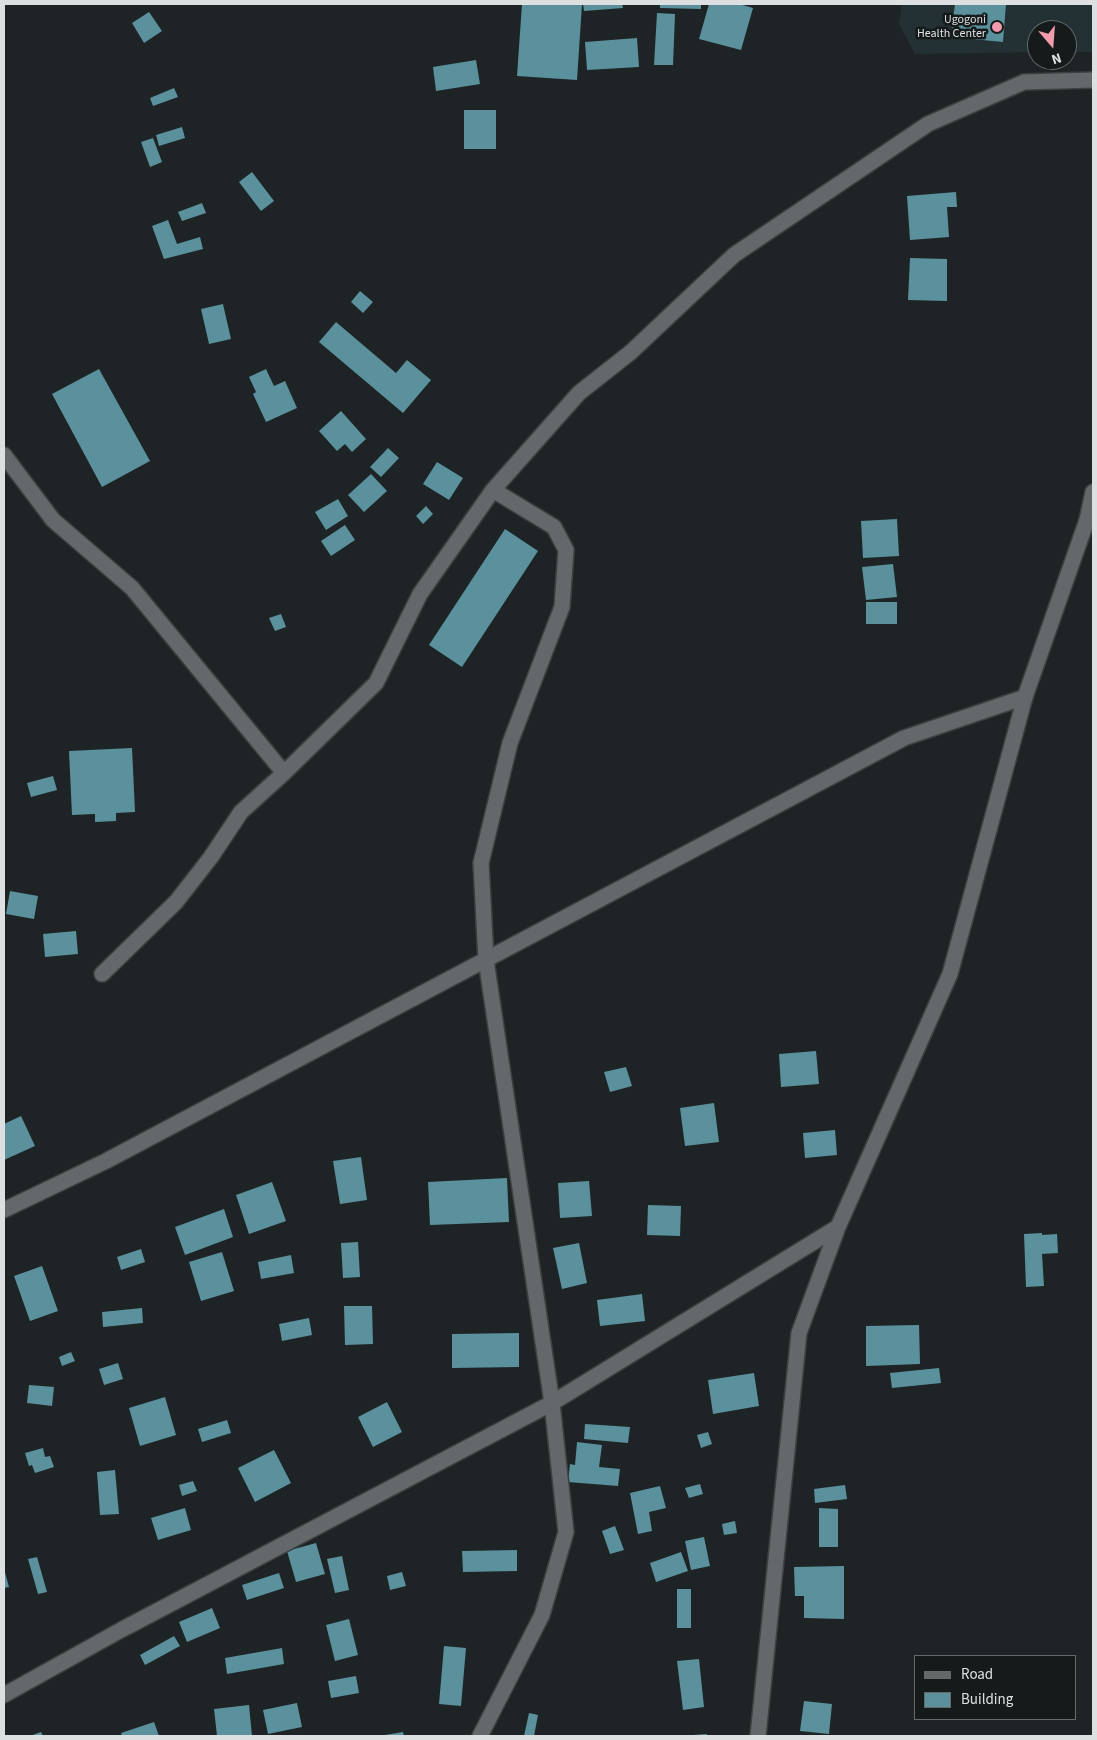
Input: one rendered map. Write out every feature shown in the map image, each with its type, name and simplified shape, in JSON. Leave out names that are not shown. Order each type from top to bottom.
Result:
[{"type":"street","points":[[102,974],[176,902],[211,857],[241,812],[284,773],[376,683],[420,594],[493,490],[579,393],[631,352],[734,255],[928,124],[1024,82],[1093,80]]},
{"type":"street","points":[[4,456],[53,520],[132,588],[284,773]]},
{"type":"street","points":[[480,1736],[542,1615],[566,1532],[552,1403],[486,960],[481,863],[510,742],[562,607],[566,550],[554,527],[493,490]]},
{"type":"street","points":[[758,1736],[799,1333],[838,1227],[950,974],[1025,697],[1090,520],[1093,492]]},
{"type":"street","points":[[4,1210],[106,1162],[904,738],[1025,697]]},
{"type":"street","points":[[4,1694],[120,1630],[552,1403],[838,1227]]},
{"type":"shaded area","name":"Ugogoni Health Center","points":[[902,4],[1093,4],[1093,52],[1077,52],[1077,20],[1027,20],[1027,52],[915,54],[899,24]]},
{"type":"building","points":[[522,4],[582,4],[577,80],[517,76]]},
{"type":"building","points":[[583,4],[622,4],[623,8],[584,11]]},
{"type":"building","points":[[660,4],[701,4],[701,9],[660,8]]},
{"type":"building","points":[[709,4],[739,4],[753,8],[741,50],[699,39]]},
{"type":"building","points":[[955,4],[1006,4],[1003,42],[951,37]]},
{"type":"building","points":[[149,12],[162,31],[144,43],[132,23]]},
{"type":"building","points":[[657,13],[675,14],[673,65],[654,65]]},
{"type":"building","points":[[637,38],[639,67],[587,70],[585,42]]},
{"type":"building","points":[[476,60],[480,84],[436,91],[433,67]]},
{"type":"building","points":[[174,88],[178,97],[153,106],[150,98]]},
{"type":"building","points":[[464,110],[496,110],[496,149],[464,149]]},
{"type":"building","points":[[182,127],[185,138],[159,146],[156,135]]},
{"type":"building","points":[[153,138],[162,162],[150,167],[141,142]]},
{"type":"building","points":[[252,172],[274,201],[261,211],[239,182]]},
{"type":"building","points":[[956,192],[957,207],[947,207],[949,237],[910,240],[907,196]]},
{"type":"building","points":[[202,203],[206,213],[182,221],[178,212]]},
{"type":"building","points":[[168,220],[177,244],[200,237],[203,249],[164,259],[152,226]]},
{"type":"building","points":[[910,258],[947,259],[947,301],[908,300]]},
{"type":"building","points":[[360,291],[373,302],[363,313],[351,302]]},
{"type":"building","points":[[223,304],[231,339],[209,344],[201,309]]},
{"type":"building","points":[[336,322],[396,373],[407,360],[431,380],[403,413],[319,342]]},
{"type":"building","points":[[99,369],[150,461],[102,487],[52,394]]},
{"type":"building","points":[[266,369],[274,386],[285,381],[297,408],[266,422],[253,394],[256,392],[249,377]]},
{"type":"building","points":[[341,411],[366,439],[352,452],[345,444],[337,451],[319,431]]},
{"type":"building","points":[[388,448],[399,458],[381,477],[370,467]]},
{"type":"building","points":[[437,462],[463,478],[449,500],[423,484]]},
{"type":"building","points":[[371,474],[387,491],[364,512],[348,495]]},
{"type":"building","points":[[338,499],[348,516],[326,530],[315,512]]},
{"type":"building","points":[[426,506],[433,514],[423,524],[416,516]]},
{"type":"building","points":[[897,519],[899,556],[863,558],[861,521]]},
{"type":"building","points":[[345,525],[355,540],[331,556],[321,541]]},
{"type":"building","points":[[505,529],[538,551],[462,667],[429,645]]},
{"type":"building","points":[[893,564],[897,597],[866,600],[862,567]]},
{"type":"building","points":[[866,602],[897,602],[897,624],[866,624]]},
{"type":"building","points":[[281,614],[286,627],[275,631],[269,618]]},
{"type":"building","points":[[132,748],[135,812],[116,813],[116,821],[95,822],[95,814],[72,815],[69,751]]},
{"type":"building","points":[[53,776],[57,790],[31,797],[27,783]]},
{"type":"building","points":[[10,891],[38,896],[34,919],[6,914]]},
{"type":"building","points":[[76,931],[78,954],[45,957],[43,934]]},
{"type":"building","points":[[816,1051],[819,1084],[781,1087],[779,1054]]},
{"type":"building","points":[[626,1067],[632,1086],[610,1092],[604,1072]]},
{"type":"building","points":[[714,1103],[719,1142],[685,1146],[680,1108]]},
{"type":"building","points":[[21,1116],[35,1146],[4,1160],[4,1124]]},
{"type":"building","points":[[835,1130],[837,1155],[805,1158],[803,1133]]},
{"type":"building","points":[[361,1157],[367,1200],[340,1204],[333,1161]]},
{"type":"building","points":[[507,1178],[509,1222],[430,1225],[428,1182]]},
{"type":"building","points":[[589,1181],[592,1216],[560,1218],[558,1183]]},
{"type":"building","points":[[272,1182],[286,1221],[249,1234],[236,1195]]},
{"type":"building","points":[[648,1205],[681,1206],[680,1236],[647,1235]]},
{"type":"building","points":[[224,1209],[233,1237],[185,1255],[175,1227]]},
{"type":"building","points":[[1042,1233],[1042,1235],[1057,1234],[1058,1253],[1042,1254],[1044,1286],[1026,1287],[1024,1234]]},
{"type":"building","points":[[358,1242],[360,1277],[343,1278],[341,1243]]},
{"type":"building","points":[[579,1243],[587,1283],[562,1289],[553,1248]]},
{"type":"building","points":[[141,1249],[145,1262],[121,1270],[117,1257]]},
{"type":"building","points":[[222,1252],[234,1291],[201,1301],[189,1262]]},
{"type":"building","points":[[291,1255],[294,1273],[261,1279],[258,1262]]},
{"type":"building","points":[[42,1266],[58,1311],[30,1321],[14,1276]]},
{"type":"building","points":[[642,1294],[645,1321],[600,1326],[597,1300]]},
{"type":"building","points":[[344,1306],[372,1306],[373,1344],[345,1345]]},
{"type":"building","points":[[142,1308],[143,1323],[103,1327],[102,1312]]},
{"type":"building","points":[[309,1318],[312,1335],[282,1341],[279,1324]]},
{"type":"building","points":[[919,1325],[920,1364],[866,1366],[866,1326]]},
{"type":"building","points":[[519,1333],[519,1367],[452,1368],[452,1334]]},
{"type":"building","points":[[71,1352],[75,1361],[62,1366],[59,1357]]},
{"type":"building","points":[[118,1363],[123,1379],[104,1385],[99,1369]]},
{"type":"building","points":[[939,1368],[941,1383],[892,1388],[890,1373]]},
{"type":"building","points":[[754,1373],[759,1406],[713,1414],[708,1380]]},
{"type":"building","points":[[29,1385],[54,1387],[52,1406],[27,1403]]},
{"type":"building","points":[[165,1397],[176,1435],[140,1446],[129,1408]]},
{"type":"building","points":[[387,1402],[402,1432],[373,1447],[358,1417]]},
{"type":"building","points":[[227,1420],[231,1433],[202,1442],[198,1429]]},
{"type":"building","points":[[585,1424],[630,1427],[628,1443],[584,1439]]},
{"type":"building","points":[[708,1432],[712,1444],[701,1448],[697,1435]]},
{"type":"building","points":[[577,1442],[602,1445],[599,1467],[620,1469],[618,1486],[568,1482],[570,1464],[575,1465]]},
{"type":"building","points":[[43,1448],[45,1457],[50,1456],[54,1467],[35,1473],[32,1465],[29,1466],[25,1453]]},
{"type":"building","points":[[274,1450],[291,1483],[255,1502],[238,1468]]},
{"type":"building","points":[[115,1470],[119,1514],[100,1515],[97,1472]]},
{"type":"building","points":[[193,1481],[197,1491],[182,1496],[179,1485]]},
{"type":"building","points":[[700,1484],[703,1494],[689,1498],[685,1488]]},
{"type":"building","points":[[845,1485],[847,1499],[815,1503],[814,1489]]},
{"type":"building","points":[[660,1486],[666,1508],[649,1512],[652,1531],[638,1534],[630,1493]]},
{"type":"building","points":[[185,1508],[191,1530],[158,1540],[151,1518]]},
{"type":"building","points":[[819,1508],[838,1509],[838,1547],[819,1547]]},
{"type":"building","points":[[735,1521],[737,1533],[724,1535],[722,1524]]},
{"type":"building","points":[[615,1526],[624,1550],[610,1554],[602,1531]]},
{"type":"building","points":[[704,1537],[710,1566],[691,1570],[685,1541]]},
{"type":"building","points":[[316,1543],[325,1574],[296,1582],[287,1551]]},
{"type":"building","points":[[517,1550],[517,1571],[463,1572],[462,1551]]},
{"type":"building","points":[[681,1552],[688,1571],[656,1582],[650,1563]]},
{"type":"building","points":[[342,1556],[349,1590],[335,1593],[327,1559]]},
{"type":"building","points":[[37,1557],[47,1592],[38,1594],[28,1559]]},
{"type":"building","points":[[844,1566],[844,1619],[804,1618],[804,1596],[795,1596],[794,1567]]},
{"type":"building","points":[[4,1569],[9,1587],[4,1588]]},
{"type":"building","points":[[402,1572],[406,1586],[390,1590],[387,1576]]},
{"type":"building","points":[[279,1573],[284,1588],[247,1600],[242,1585]]},
{"type":"building","points":[[677,1589],[691,1589],[691,1628],[677,1628]]},
{"type":"building","points":[[212,1608],[220,1628],[187,1642],[179,1622]]},
{"type":"building","points":[[349,1619],[358,1655],[335,1661],[326,1625]]},
{"type":"building","points":[[174,1636],[180,1646],[145,1665],[140,1655]]},
{"type":"building","points":[[444,1646],[466,1648],[461,1706],[439,1704]]},
{"type":"building","points":[[282,1648],[284,1664],[227,1674],[225,1658]]},
{"type":"building","points":[[699,1659],[704,1707],[683,1710],[677,1661]]},
{"type":"building","points":[[356,1676],[359,1693],[331,1698],[328,1681]]},
{"type":"building","points":[[804,1701],[832,1704],[829,1734],[800,1731]]},
{"type":"building","points":[[297,1703],[302,1727],[268,1734],[263,1710]]},
{"type":"building","points":[[249,1705],[252,1736],[217,1736],[214,1709]]},
{"type":"building","points":[[529,1713],[538,1715],[534,1736],[524,1736]]},
{"type":"building","points":[[154,1722],[159,1736],[122,1736],[121,1733]]},
{"type":"building","points":[[41,1732],[43,1736],[30,1736]]},
{"type":"building","points":[[403,1732],[404,1736],[385,1736],[385,1735]]},
{"type":"building","points":[[707,1734],[707,1736],[693,1736],[693,1735]]},
{"type":"place","name":"Ugogoni Health Center","points":[[997,27]]}]
